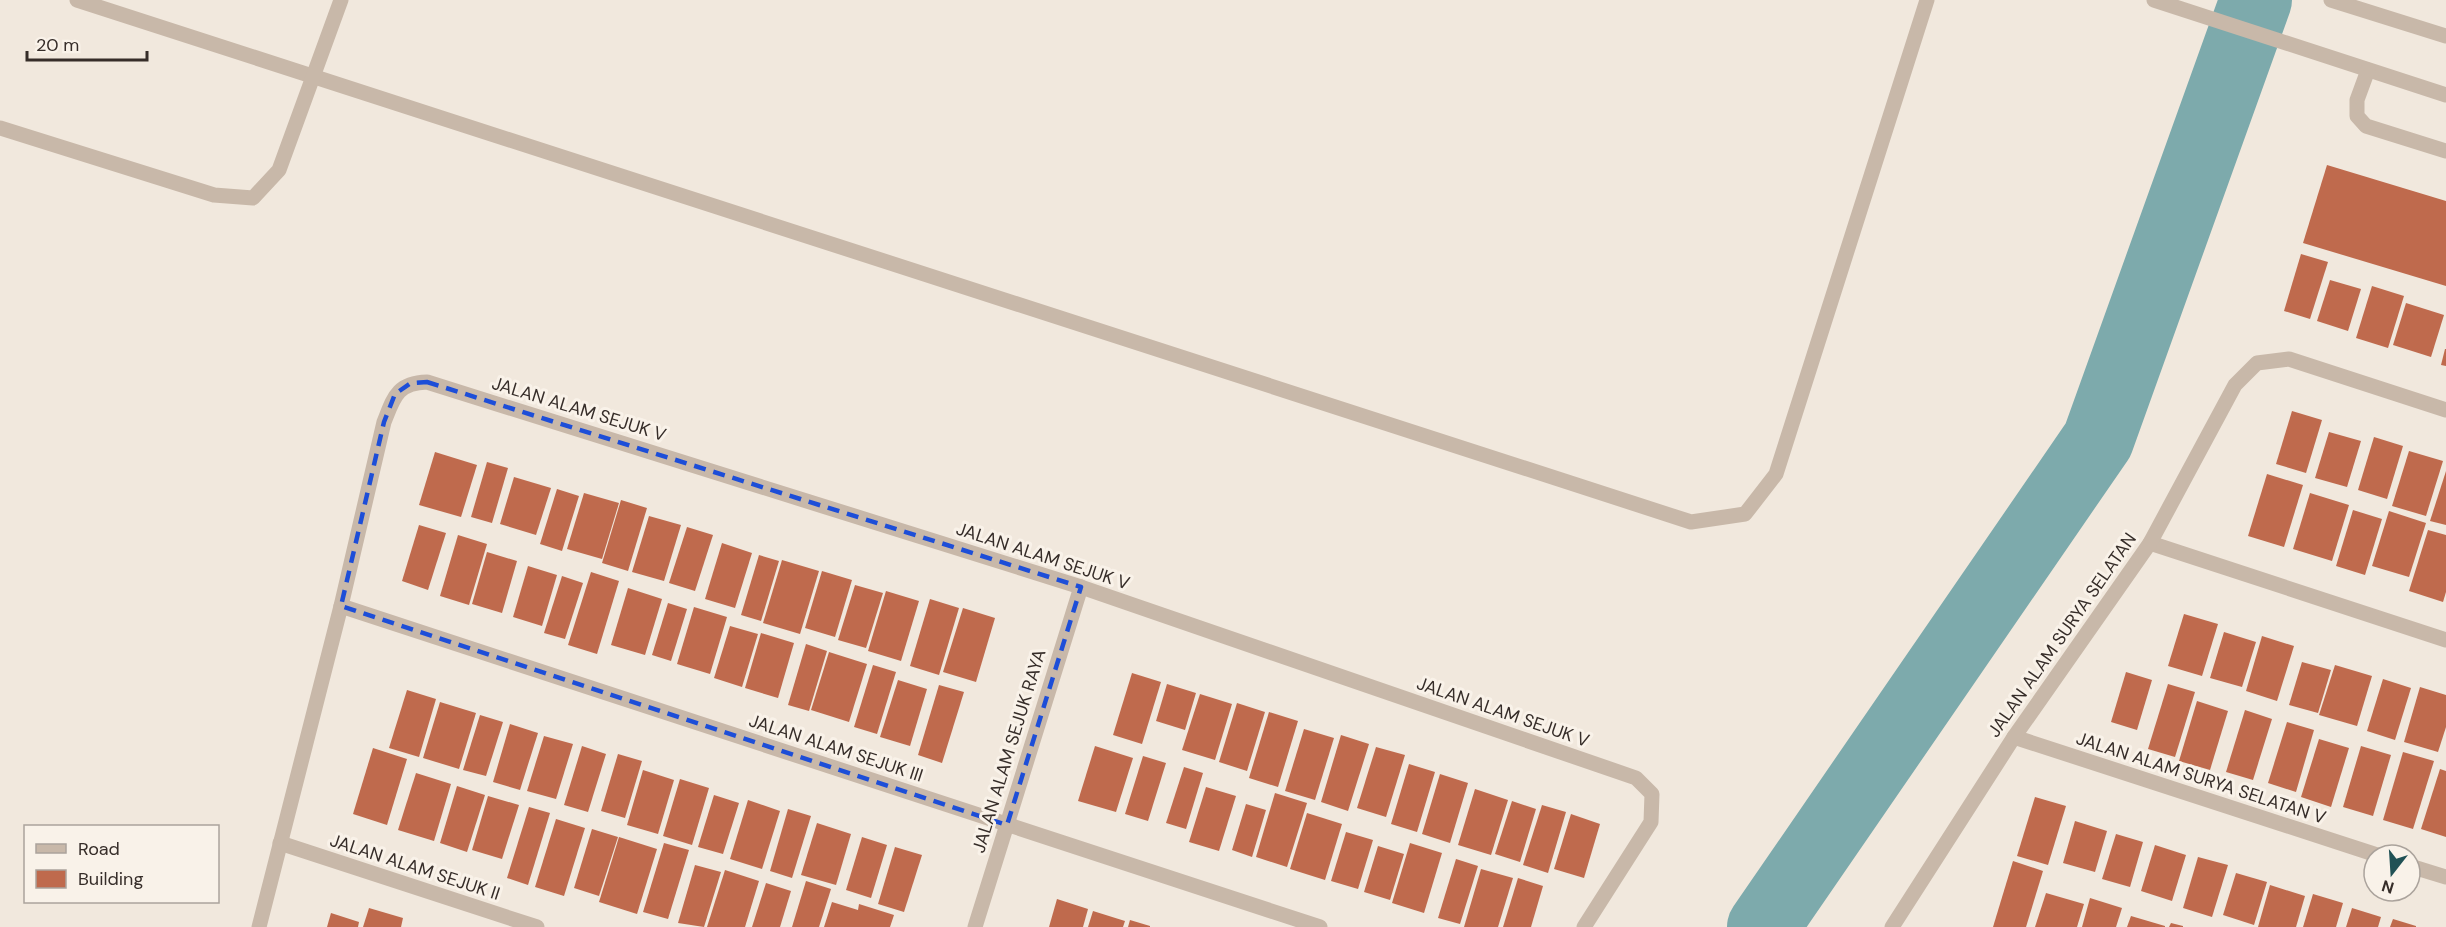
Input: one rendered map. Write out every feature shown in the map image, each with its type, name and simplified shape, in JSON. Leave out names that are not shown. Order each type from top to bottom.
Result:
[{"type":"street","points":[[77,0],[1690,522],[1745,514],[1776,474],[1927,0]]},
{"type":"street","points":[[0,128],[214,195],[253,198],[279,170],[341,0]]},
{"type":"street","points":[[2154,0],[2446,95]]},
{"type":"street","points":[[2337,2],[2446,36]]},
{"type":"street","points":[[2368,70],[2357,100],[2357,116],[2366,126],[2446,151]]},
{"type":"street","name":"JALAN ALAM SURYA SELATAN","points":[[1892,927],[2014,737],[2150,543],[2235,385],[2257,363],[2289,358],[2446,410]]},
{"type":"street","name":"JALAN ALAM SEJUK V","points":[[340,606],[384,422],[395,394],[411,382],[427,382],[1081,587],[1636,778],[1652,794],[1651,822],[1584,927]]},
{"type":"street","points":[[2150,543],[2446,640]]},
{"type":"street","name":"JALAN ALAM SEJUK RAYA","points":[[975,927],[1081,587]]},
{"type":"street","points":[[259,927],[340,606]]},
{"type":"street","name":"JALAN ALAM SEJUK III","points":[[340,606],[1320,927]]},
{"type":"street","name":"JALAN ALAM SURYA SELATAN V","points":[[2014,737],[2362,850]]},
{"type":"street","name":"JALAN ALAM SEJUK II","points":[[280,843],[537,927]]},
{"type":"street","points":[[2422,870],[2446,878]]},
{"type":"highlighted area","points":[[427,382],[1081,587],[1007,825],[341,606],[384,422],[395,394],[411,383]]},
{"type":"building","points":[[2327,165],[2446,201],[2446,286],[2303,243]]},
{"type":"building","points":[[2301,254],[2328,262],[2310,319],[2284,311]]},
{"type":"building","points":[[2330,280],[2361,289],[2348,331],[2317,321]]},
{"type":"building","points":[[2372,286],[2404,296],[2388,348],[2356,338]]},
{"type":"building","points":[[2406,303],[2444,315],[2431,357],[2393,345]]},
{"type":"building","points":[[2446,349],[2446,366],[2441,365]]},
{"type":"building","points":[[2292,411],[2322,420],[2306,473],[2276,464]]},
{"type":"building","points":[[2329,432],[2361,441],[2347,487],[2315,478]]},
{"type":"building","points":[[2374,437],[2403,446],[2387,499],[2358,490]]},
{"type":"building","points":[[2409,451],[2443,461],[2426,516],[2392,506]]},
{"type":"building","points":[[435,452],[477,465],[461,517],[419,505]]},
{"type":"building","points":[[487,462],[508,468],[492,523],[471,517]]},
{"type":"building","points":[[2446,471],[2446,525],[2430,521]]},
{"type":"building","points":[[2267,474],[2303,485],[2284,547],[2248,536]]},
{"type":"building","points":[[514,477],[551,488],[536,535],[500,524]]},
{"type":"building","points":[[557,489],[579,496],[562,551],[540,544]]},
{"type":"building","points":[[584,493],[619,503],[602,559],[567,549]]},
{"type":"building","points":[[2310,493],[2349,505],[2332,561],[2293,549]]},
{"type":"building","points":[[621,500],[647,508],[628,571],[602,563]]},
{"type":"building","points":[[2353,510],[2382,519],[2365,575],[2336,566]]},
{"type":"building","points":[[2389,511],[2426,523],[2409,577],[2372,566]]},
{"type":"building","points":[[649,516],[681,525],[664,581],[632,572]]},
{"type":"building","points":[[419,525],[446,533],[428,590],[402,581]]},
{"type":"building","points":[[687,527],[713,535],[695,591],[669,583]]},
{"type":"building","points":[[2428,530],[2446,535],[2446,592],[2443,602],[2409,591]]},
{"type":"building","points":[[458,535],[487,544],[469,605],[440,596]]},
{"type":"building","points":[[722,543],[752,553],[735,608],[705,599]]},
{"type":"building","points":[[487,552],[517,561],[502,613],[472,604]]},
{"type":"building","points":[[759,555],[779,561],[761,621],[741,615]]},
{"type":"building","points":[[782,560],[819,571],[800,634],[763,623]]},
{"type":"building","points":[[528,566],[557,575],[542,626],[513,617]]},
{"type":"building","points":[[822,571],[852,580],[835,637],[805,628]]},
{"type":"building","points":[[591,572],[619,581],[597,654],[568,645]]},
{"type":"building","points":[[562,576],[583,583],[565,639],[544,633]]},
{"type":"building","points":[[855,585],[883,593],[866,648],[838,640]]},
{"type":"building","points":[[628,588],[662,599],[645,655],[611,645]]},
{"type":"building","points":[[886,591],[919,601],[901,661],[868,651]]},
{"type":"building","points":[[930,599],[959,608],[939,675],[910,666]]},
{"type":"building","points":[[668,603],[687,609],[671,661],[652,655]]},
{"type":"building","points":[[694,607],[727,617],[710,674],[677,664]]},
{"type":"building","points":[[963,608],[995,618],[976,682],[943,672]]},
{"type":"building","points":[[2184,614],[2218,624],[2202,676],[2168,666]]},
{"type":"building","points":[[730,626],[758,634],[742,687],[714,678]]},
{"type":"building","points":[[2224,632],[2256,642],[2242,687],[2210,678]]},
{"type":"building","points":[[761,633],[794,643],[778,698],[745,688]]},
{"type":"building","points":[[2262,636],[2294,646],[2277,701],[2246,691]]},
{"type":"building","points":[[806,644],[827,651],[809,711],[788,705]]},
{"type":"building","points":[[829,652],[867,664],[849,722],[811,710]]},
{"type":"building","points":[[2302,662],[2331,670],[2318,713],[2289,705]]},
{"type":"building","points":[[873,665],[896,672],[877,734],[854,727]]},
{"type":"building","points":[[2335,665],[2372,676],[2357,726],[2319,715]]},
{"type":"building","points":[[2126,672],[2152,680],[2137,730],[2111,722]]},
{"type":"building","points":[[1132,673],[1161,682],[1142,744],[1113,735]]},
{"type":"building","points":[[2383,679],[2411,688],[2395,740],[2367,731]]},
{"type":"building","points":[[898,680],[927,689],[910,746],[880,737]]},
{"type":"building","points":[[1167,684],[1196,693],[1185,730],[1156,721]]},
{"type":"building","points":[[2168,684],[2195,692],[2175,757],[2148,749]]},
{"type":"building","points":[[939,685],[964,692],[942,763],[918,755]]},
{"type":"building","points":[[2420,687],[2446,695],[2446,727],[2438,752],[2404,742]]},
{"type":"building","points":[[407,690],[436,699],[419,757],[389,748]]},
{"type":"building","points":[[1200,694],[1232,704],[1215,760],[1182,750]]},
{"type":"building","points":[[2197,701],[2228,711],[2210,770],[2179,761]]},
{"type":"building","points":[[440,702],[476,713],[459,769],[423,758]]},
{"type":"building","points":[[1237,703],[1265,712],[1247,771],[1219,762]]},
{"type":"building","points":[[2245,710],[2272,719],[2253,780],[2226,772]]},
{"type":"building","points":[[1269,712],[1298,721],[1278,787],[1249,778]]},
{"type":"building","points":[[480,715],[503,722],[486,776],[463,770]]},
{"type":"building","points":[[2287,722],[2314,730],[2296,792],[2268,783]]},
{"type":"building","points":[[510,724],[538,733],[520,790],[493,782]]},
{"type":"building","points":[[1304,729],[1334,738],[1315,800],[1285,791]]},
{"type":"building","points":[[1341,735],[1369,744],[1348,811],[1321,802]]},
{"type":"building","points":[[544,736],[573,744],[556,799],[527,791]]},
{"type":"building","points":[[2319,739],[2349,748],[2331,807],[2301,797]]},
{"type":"building","points":[[582,746],[606,754],[588,812],[564,805]]},
{"type":"building","points":[[1095,746],[1133,758],[1116,812],[1078,801]]},
{"type":"building","points":[[2361,746],[2391,755],[2373,816],[2343,807]]},
{"type":"building","points":[[1376,747],[1405,755],[1386,817],[1357,808]]},
{"type":"building","points":[[373,748],[407,759],[387,825],[353,814]]},
{"type":"building","points":[[2403,752],[2434,761],[2413,829],[2383,820]]},
{"type":"building","points":[[618,754],[642,761],[625,818],[601,811]]},
{"type":"building","points":[[1143,756],[1166,763],[1148,821],[1125,814]]},
{"type":"building","points":[[1409,764],[1435,772],[1417,832],[1391,824]]},
{"type":"building","points":[[1184,767],[1203,773],[1186,829],[1166,823]]},
{"type":"building","points":[[2440,769],[2446,771],[2446,837],[2421,829]]},
{"type":"building","points":[[643,770],[674,780],[658,834],[627,825]]},
{"type":"building","points":[[416,773],[451,784],[434,841],[398,830]]},
{"type":"building","points":[[1440,774],[1468,783],[1450,843],[1422,834]]},
{"type":"building","points":[[680,779],[709,788],[692,845],[663,836]]},
{"type":"building","points":[[457,786],[485,795],[467,852],[440,843]]},
{"type":"building","points":[[1206,787],[1236,796],[1219,851],[1189,842]]},
{"type":"building","points":[[1475,789],[1508,800],[1491,855],[1458,845]]},
{"type":"building","points":[[1275,793],[1307,803],[1287,867],[1256,857]]},
{"type":"building","points":[[714,795],[739,803],[723,854],[698,847]]},
{"type":"building","points":[[488,796],[519,805],[502,859],[472,850]]},
{"type":"building","points":[[2035,797],[2066,806],[2048,865],[2017,856]]},
{"type":"building","points":[[748,800],[780,811],[762,869],[730,859]]},
{"type":"building","points":[[1512,801],[1536,809],[1520,862],[1495,854]]},
{"type":"building","points":[[1246,804],[1266,810],[1252,857],[1232,850]]},
{"type":"building","points":[[1542,805],[1566,812],[1548,873],[1523,865]]},
{"type":"building","points":[[529,807],[550,813],[528,885],[507,878]]},
{"type":"building","points":[[788,809],[811,816],[792,878],[770,871]]},
{"type":"building","points":[[1307,813],[1342,824],[1325,880],[1290,869]]},
{"type":"building","points":[[1571,814],[1600,824],[1584,878],[1554,869]]},
{"type":"building","points":[[556,819],[585,828],[564,896],[535,887]]},
{"type":"building","points":[[2075,821],[2107,831],[2095,872],[2063,863]]},
{"type":"building","points":[[817,823],[851,834],[836,885],[801,875]]},
{"type":"building","points":[[592,829],[618,837],[599,896],[574,888]]},
{"type":"building","points":[[1346,832],[1373,840],[1358,889],[1331,881]]},
{"type":"building","points":[[2116,834],[2143,842],[2130,887],[2102,879]]},
{"type":"building","points":[[619,837],[657,849],[637,914],[599,902]]},
{"type":"building","points":[[862,837],[887,845],[871,898],[846,890]]},
{"type":"building","points":[[664,843],[689,850],[668,919],[643,912]]},
{"type":"building","points":[[1410,843],[1442,853],[1424,913],[1392,903]]},
{"type":"building","points":[[2155,845],[2186,855],[2172,901],[2141,891]]},
{"type":"building","points":[[1378,846],[1404,854],[1390,900],[1364,892]]},
{"type":"building","points":[[895,847],[922,855],[904,912],[878,904]]},
{"type":"building","points":[[2198,857],[2228,865],[2212,917],[2183,908]]},
{"type":"building","points":[[1456,859],[1478,866],[1460,924],[1438,918]]},
{"type":"building","points":[[2013,861],[2043,871],[2026,927],[1993,927]]},
{"type":"building","points":[[695,865],[721,872],[704,927],[678,923]]},
{"type":"building","points":[[1481,869],[1513,878],[1498,927],[1464,927]]},
{"type":"building","points":[[725,870],[759,881],[745,927],[707,927]]},
{"type":"building","points":[[2236,873],[2267,882],[2254,925],[2223,915]]},
{"type":"building","points":[[1518,878],[1543,886],[1531,927],[1503,927]]},
{"type":"building","points":[[806,881],[831,889],[819,927],[792,927]]},
{"type":"building","points":[[766,883],[791,891],[780,927],[752,927]]},
{"type":"building","points":[[2270,885],[2305,896],[2296,927],[2258,927]]},
{"type":"building","points":[[2046,893],[2084,904],[2077,927],[2035,927]]},
{"type":"building","points":[[2313,894],[2343,903],[2336,927],[2303,927]]},
{"type":"building","points":[[2090,898],[2122,908],[2116,927],[2082,927]]},
{"type":"building","points":[[1057,899],[1088,909],[1083,927],[1049,927]]},
{"type":"building","points":[[832,902],[858,910],[859,904],[894,915],[890,927],[824,927]]},
{"type":"building","points":[[369,908],[403,918],[401,927],[363,927]]},
{"type":"building","points":[[2352,908],[2381,917],[2378,927],[2346,927]]},
{"type":"building","points":[[1093,911],[1125,921],[1123,927],[1088,927]]},
{"type":"building","points":[[331,913],[359,922],[358,927],[327,927]]},
{"type":"building","points":[[2131,916],[2165,926],[2165,927],[2127,927]]},
{"type":"building","points":[[2393,919],[2416,926],[2416,927],[2390,927]]},
{"type":"building","points":[[1130,920],[1150,926],[1150,927],[1128,927]]},
{"type":"building","points":[[2171,923],[2183,926],[2183,927],[2169,927]]},
{"type":"waterway","points":[[1763,927],[2098,440],[2256,0]]}]
